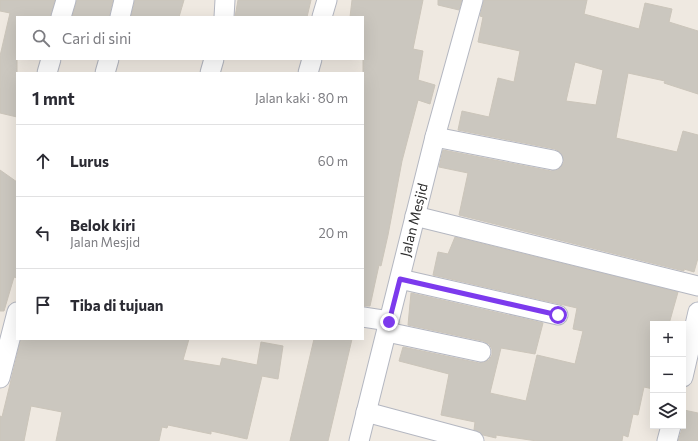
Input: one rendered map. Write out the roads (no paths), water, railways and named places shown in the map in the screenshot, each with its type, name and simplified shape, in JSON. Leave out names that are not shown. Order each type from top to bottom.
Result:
[{"type":"street","points":[[61,16],[66,0]]},
{"type":"street","points":[[120,16],[124,0]]},
{"type":"street","points":[[224,16],[225,0]]},
{"type":"street","points":[[322,16],[327,0]]},
{"type":"street","name":"Jalan Mesjid","points":[[359,441],[435,137],[473,0]]},
{"type":"street","points":[[47,72],[50,60]]},
{"type":"street","points":[[105,72],[109,60]]},
{"type":"street","points":[[210,72],[214,60]]},
{"type":"street","points":[[308,72],[312,60]]},
{"type":"street","points":[[435,137],[553,160]]},
{"type":"street","points":[[415,216],[698,286]]},
{"type":"street","points":[[400,279],[558,315]]},
{"type":"street","points":[[688,376],[698,312]]},
{"type":"street","points":[[0,378],[16,316]]},
{"type":"street","points":[[364,317],[388,327],[481,352]]},
{"type":"street","points":[[366,412],[474,441]]},
{"type":"street","points":[[667,441],[670,429]]}]
